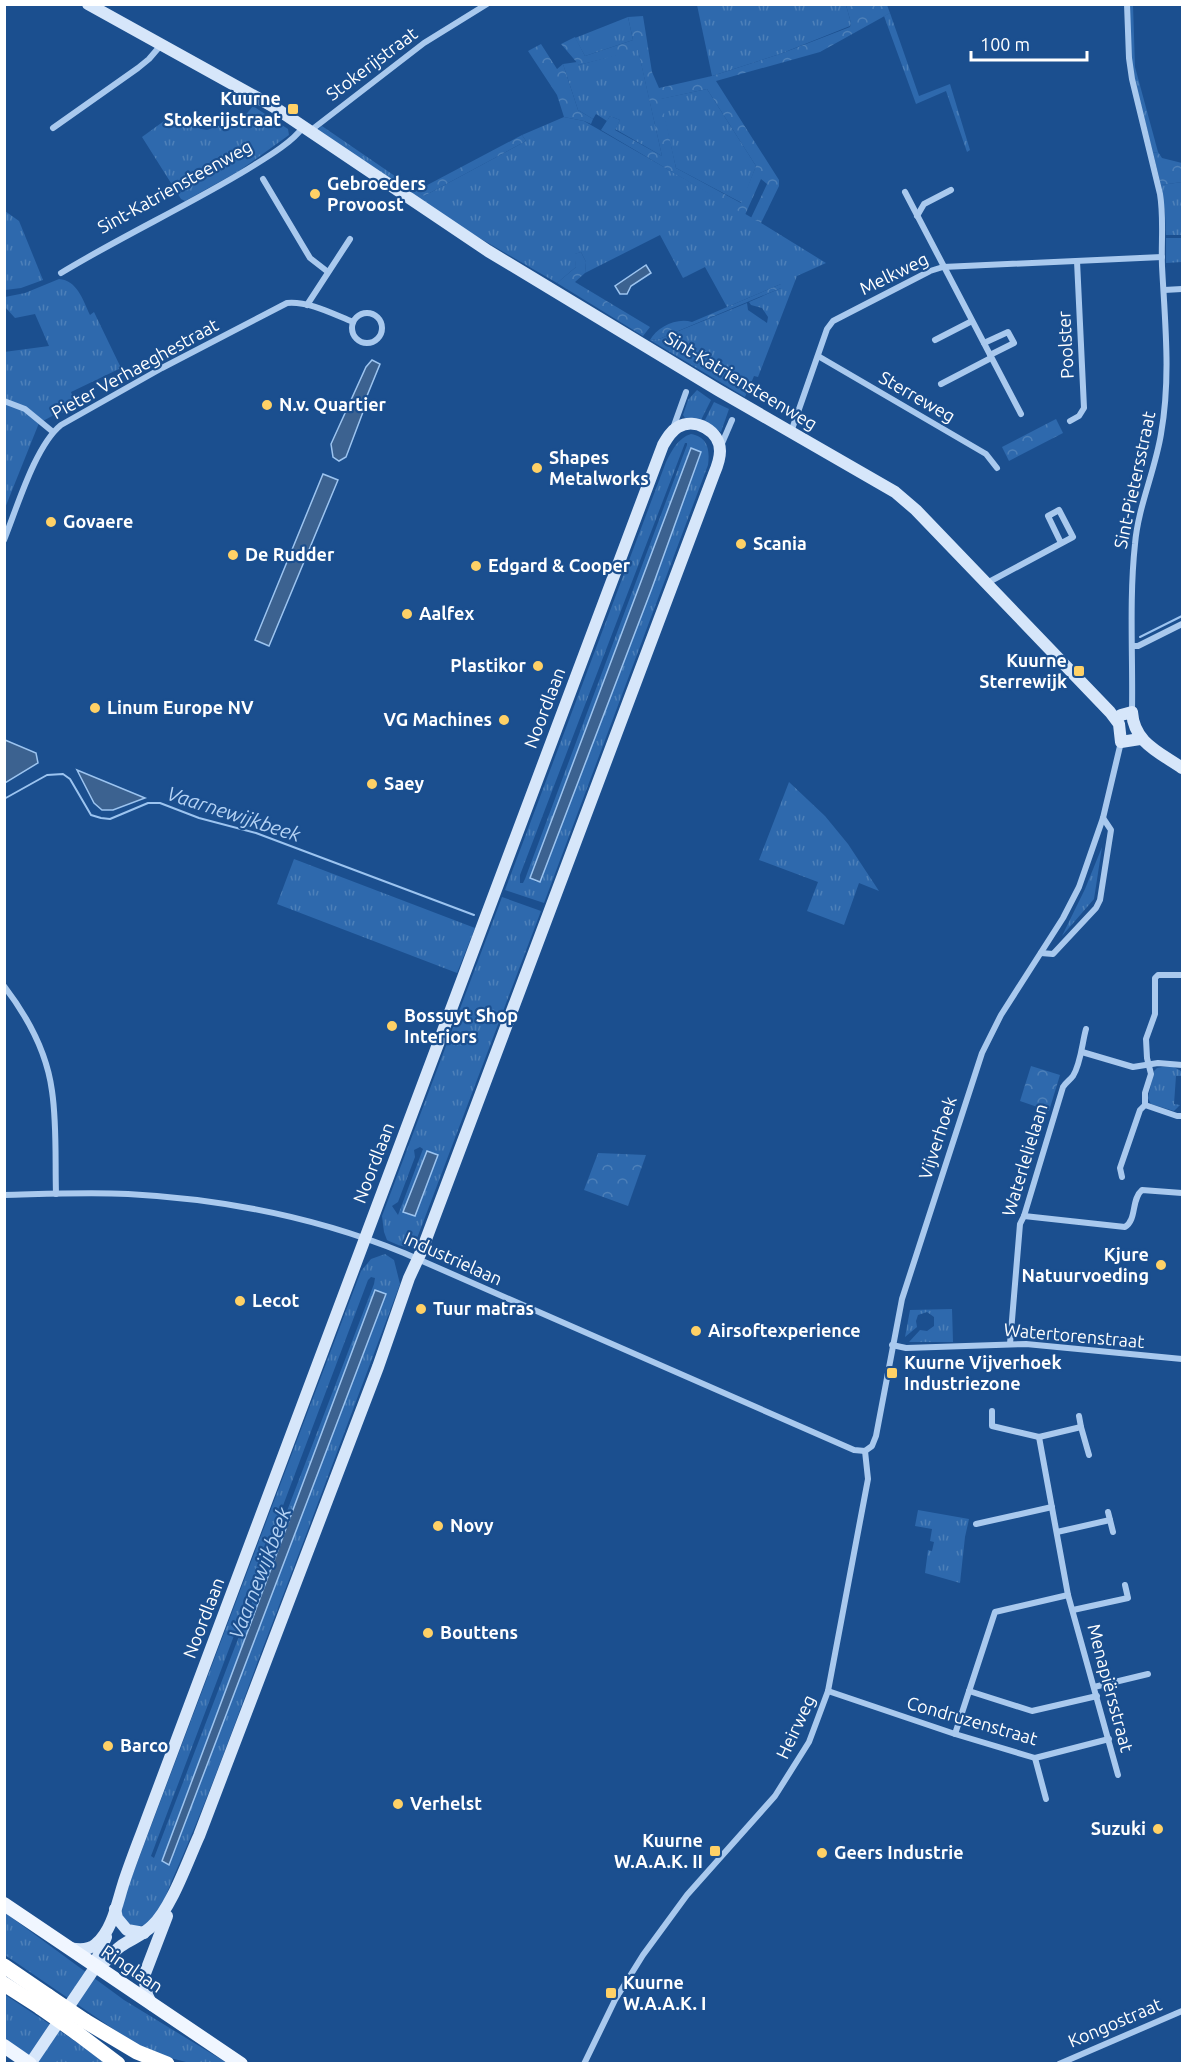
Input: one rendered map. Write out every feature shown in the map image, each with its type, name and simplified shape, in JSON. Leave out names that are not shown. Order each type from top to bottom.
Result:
[{"type":"highway","points":[[4,1966],[44,2002],[81,2027],[167,2064]]},
{"type":"highway","points":[[4,1983],[44,2002]]},
{"type":"highway","points":[[81,2027],[118,2064]]},
{"type":"main road","name":"Ringlaan","points":[[4,1904],[241,2064]]},
{"type":"main road","points":[[4,2046],[30,2064]]},
{"type":"street","name":"Sint-Katriensteenweg","points":[[88,4],[242,88],[488,251],[702,381],[895,492],[916,510],[1116,719]]},
{"type":"street","name":"Stokerijstraat","points":[[306,129],[424,43],[487,4]]},
{"type":"street","name":"Sint-Pietersstraat","points":[[1126,4],[1132,80],[1161,194],[1162,257],[1168,349],[1168,379],[1161,436],[1135,541],[1132,712]]},
{"type":"street","points":[[53,128],[138,68],[161,44]]},
{"type":"street","name":"Sint-Katriensteenweg","points":[[61,273],[230,180],[306,129]]},
{"type":"street","points":[[263,179],[310,258],[328,272]]},
{"type":"street","points":[[917,216],[924,204],[951,190]]},
{"type":"street","points":[[905,192],[1021,414]]},
{"type":"street","points":[[307,304],[350,239]]},
{"type":"street","name":"Melkweg","points":[[790,432],[827,330],[833,321],[930,271],[944,267],[1162,257]]},
{"type":"street","name":"Poolster","points":[[1070,422],[1079,416],[1084,408],[1077,261]]},
{"type":"street","points":[[1164,290],[1182,290]]},
{"type":"street","name":"Pieter Verhaeghestraat","points":[[4,540],[41,449],[61,425],[162,368],[287,303],[307,304],[353,322]]},
{"type":"street","points":[[370,313],[382,322],[382,333],[372,342],[362,342],[354,336],[353,322],[360,314],[370,313]]},
{"type":"street","points":[[935,340],[972,321]]},
{"type":"street","points":[[941,384],[1014,343],[1008,332],[984,344]]},
{"type":"street","name":"Sterreweg","points":[[818,356],[986,454],[997,468]]},
{"type":"street","name":"Noordlaan","points":[[70,1948],[79,1950],[99,1942],[115,1909],[663,445],[671,432],[686,392]]},
{"type":"street","points":[[4,401],[25,409],[53,432]]},
{"type":"street","name":"Noordlaan","points":[[96,1966],[102,1965],[120,1946],[144,1933],[156,1923],[171,1899],[199,1836],[714,474],[720,448],[732,420]]},
{"type":"street","points":[[671,432],[684,425],[700,426],[714,434],[720,448]]},
{"type":"street","points":[[987,583],[1073,537],[1059,510],[1048,516],[1061,543]]},
{"type":"street","points":[[1132,646],[1138,646],[1182,624]]},
{"type":"street","points":[[1140,739],[1121,742],[1121,732],[1116,719],[1132,712],[1134,728],[1140,739],[1182,768]]},
{"type":"street","name":"Vijverhoek","points":[[892,1345],[905,1288],[982,1053],[1001,1015],[1063,918],[1079,887],[1096,844],[1121,742]]},
{"type":"street","name":"Vijverhoek","points":[[1041,953],[1053,954],[1096,909],[1100,900],[1111,830],[1103,818]]},
{"type":"street","points":[[1122,1177],[1120,1168],[1136,1120],[1145,1105],[1145,1093],[1151,1074],[1146,1039],[1155,1014],[1155,978],[1162,974],[1182,975]]},
{"type":"street","points":[[4,986],[33,1031],[48,1071],[52,1093],[56,1194]]},
{"type":"street","name":"Waterlelielaan","points":[[1010,1344],[1020,1224],[1063,1087],[1074,1075],[1082,1052],[1086,1029]]},
{"type":"street","points":[[1082,1052],[1133,1067],[1158,1063],[1182,1065]]},
{"type":"street","points":[[1145,1105],[1177,1116],[1182,1114]]},
{"type":"street","points":[[1024,1216],[1125,1227],[1130,1223],[1137,1195],[1142,1190],[1182,1193]]},
{"type":"street","name":"Industrielaan","points":[[4,1195],[127,1194],[215,1202],[265,1211],[365,1238],[854,1450],[865,1451]]},
{"type":"street","name":"Watertorenstraat","points":[[892,1345],[906,1348],[1010,1344],[1182,1359]]},
{"type":"street","points":[[865,1451],[872,1446],[876,1436],[892,1345]]},
{"type":"street","points":[[992,1411],[992,1426],[1040,1437],[1081,1427]]},
{"type":"street","points":[[1079,1416],[1089,1455]]},
{"type":"street","name":"Menapiërsstraat","points":[[1040,1437],[1068,1595],[1118,1775]]},
{"type":"street","name":"Heirweg","points":[[584,2064],[622,1986],[663,1926],[687,1895],[757,1818],[787,1780],[809,1742],[828,1691],[868,1479],[865,1451]]},
{"type":"street","points":[[976,1524],[1052,1507]]},
{"type":"street","points":[[1108,1512],[1113,1532]]},
{"type":"street","points":[[1057,1532],[1110,1521]]},
{"type":"street","name":"Menapiërsstraat","points":[[1073,1610],[1128,1598],[1125,1585]]},
{"type":"street","points":[[955,1734],[995,1612],[1068,1595]]},
{"type":"street","points":[[1094,1687],[1148,1674]]},
{"type":"street","name":"Condruzenstraat","points":[[828,1691],[955,1734],[1035,1758],[1109,1739]]},
{"type":"street","points":[[969,1691],[1032,1711],[1097,1695]]},
{"type":"street","points":[[1035,1758],[1046,1799]]},
{"type":"street","name":"Noordlaan","points":[[152,2005],[147,1995],[144,1976],[171,1899]]},
{"type":"street","points":[[115,1909],[117,1918],[127,1930],[144,1933]]},
{"type":"street","name":"Noordlaan","points":[[30,2064],[96,1966],[107,1929]]},
{"type":"street","name":"Kongostraat","points":[[1059,2064],[1182,2011]]},
{"type":"green space","points":[[697,5],[846,5],[851,23],[850,26],[780,54],[712,76]]},
{"type":"green space","points":[[846,5],[887,5],[890,13],[820,52],[716,81],[779,180],[779,186],[761,223],[751,218],[767,184],[761,179],[745,215],[601,130],[610,116],[620,120],[615,130],[662,156],[638,50],[579,65],[561,44],[575,37],[585,56],[633,40],[628,17],[643,16],[652,72],[659,88],[712,76],[780,54],[850,27]],"holes":[[[707,89],[756,166],[741,203],[676,168],[661,99]]]},
{"type":"green space","points":[[1129,5],[1133,5],[1135,67],[1158,152],[1153,153],[1132,69]]},
{"type":"green space","points":[[890,13],[919,96],[950,84],[970,150],[967,152],[946,91],[916,104],[884,16]]},
{"type":"green space","points":[[628,17],[633,40],[585,56],[575,38]]},
{"type":"green space","points":[[541,44],[557,69],[563,64],[578,110],[593,119],[591,124],[564,117],[557,95],[528,51]]},
{"type":"green space","points":[[638,49],[662,156],[615,129],[620,120],[610,116],[607,121],[596,114],[593,119],[578,110],[563,64],[577,62],[579,65]]},
{"type":"green space","points":[[707,89],[756,166],[742,203],[676,168],[660,99]]},
{"type":"green space","points":[[253,106],[288,129],[289,135],[239,171],[185,201],[181,199],[142,137],[164,121],[174,118],[207,130],[220,125],[238,124]]},
{"type":"green space","points":[[564,117],[584,121],[826,263],[797,276],[758,377],[754,376],[745,397],[650,340],[659,339],[747,303],[748,310],[767,323],[768,317],[762,308],[751,305],[749,302],[781,288],[781,284],[727,307],[705,267],[683,278],[660,235],[585,273],[586,262],[581,252],[575,254],[576,267],[557,283],[471,233],[317,130],[322,126],[424,196],[526,141],[522,135]]},
{"type":"green space","points":[[522,135],[526,141],[424,196],[416,191]]},
{"type":"green space","points":[[1158,152],[1162,158],[1182,163],[1182,182],[1161,185],[1153,153]]},
{"type":"green space","points":[[1182,182],[1182,235],[1166,235],[1161,185]]},
{"type":"green space","points":[[5,211],[19,221],[43,280],[21,288],[5,290]]},
{"type":"green space","points":[[1166,238],[1182,238],[1182,262],[1166,263]]},
{"type":"green space","points":[[581,252],[586,262],[585,273],[575,282],[650,327],[643,336],[557,283],[576,267],[574,254]]},
{"type":"green space","points":[[59,279],[75,287],[90,315],[94,312],[121,368],[71,392],[77,408],[54,415],[41,422],[25,409],[5,401],[4,352],[49,346],[35,314],[15,318],[5,307],[5,297],[25,293]]},
{"type":"green space","points":[[781,284],[781,288],[659,339],[650,340],[657,331],[668,324],[680,321],[692,322]]},
{"type":"green space","points":[[697,390],[711,400],[701,420],[685,418],[683,415],[688,400]]},
{"type":"green space","points":[[714,402],[729,409],[721,432],[704,422]]},
{"type":"green space","points":[[5,403],[24,411],[39,423],[5,508]]},
{"type":"green space","points":[[1056,419],[1063,433],[1009,461],[1002,447]]},
{"type":"green space","points":[[691,434],[701,438],[707,445],[708,465],[544,903],[505,890],[666,462],[682,438]],"holes":[[[685,443],[687,445],[525,879],[523,883],[520,883],[520,875]],[[692,448],[701,453],[540,882],[536,882],[530,878]]]},
{"type":"green space","points":[[789,782],[825,816],[848,844],[879,891],[859,883],[844,925],[807,911],[818,882],[759,860]]},
{"type":"green space","points":[[1102,847],[1094,899],[1062,936],[1085,889]]},
{"type":"green space","points":[[294,859],[475,928],[457,973],[277,904]]},
{"type":"green space","points":[[502,897],[541,911],[416,1241],[406,1246],[387,1240],[382,1216]],"holes":[[[420,1147],[423,1149],[398,1215],[392,1206],[398,1202],[415,1157],[414,1150]]]},
{"type":"green space","points":[[1031,1066],[1060,1075],[1049,1111],[1020,1101]]},
{"type":"green space","points":[[1162,1067],[1174,1067],[1181,1071],[1182,1076],[1176,1076],[1174,1104],[1180,1105],[1174,1111],[1151,1104],[1148,1098],[1154,1071]]},
{"type":"green space","points":[[598,1153],[646,1155],[628,1206],[584,1190]]},
{"type":"green space","points":[[385,1254],[394,1260],[400,1284],[228,1741],[166,1895],[150,1922],[142,1926],[129,1924],[123,1917],[122,1911],[125,1895],[361,1271],[371,1259]],"holes":[[[371,1277],[375,1278],[374,1284],[154,1858],[151,1856]],[[375,1290],[386,1294],[169,1864],[162,1860]]]},
{"type":"green space","points":[[952,1309],[953,1342],[909,1342],[920,1330],[927,1331],[934,1326],[934,1317],[927,1312],[918,1315],[917,1327],[905,1337],[910,1310]]},
{"type":"green space","points":[[918,1510],[969,1519],[960,1583],[925,1573],[928,1550],[932,1551],[934,1542],[930,1541],[932,1529],[915,1526]]},
{"type":"green space","points":[[4,1912],[124,2000],[227,2063],[190,2063],[147,2052],[5,1955]]},
{"type":"green space","points":[[4,1994],[108,2063],[40,2063],[5,2039]]},
{"type":"shaded area","points":[[646,265],[651,273],[631,286],[627,294],[620,294],[615,286]]},
{"type":"shaded area","points":[[372,360],[380,364],[346,457],[339,461],[333,457],[331,444],[366,367]]},
{"type":"shaded area","points":[[691,448],[701,452],[540,882],[530,878]]},
{"type":"shaded area","points":[[323,474],[338,480],[269,646],[255,640]]},
{"type":"shaded area","points":[[5,740],[36,753],[38,763],[5,783]]},
{"type":"shaded area","points":[[77,770],[145,798],[113,810],[102,810],[94,803]]},
{"type":"shaded area","points":[[427,1151],[438,1155],[415,1216],[403,1212]]},
{"type":"shaded area","points":[[375,1290],[386,1294],[169,1865],[162,1861]]},
{"type":"waterway","points":[[1140,637],[1182,616]]},
{"type":"waterway","name":"Vaarnewijkbeek","points":[[4,799],[47,775],[63,774],[70,779],[91,815],[110,819],[148,803],[160,803],[199,818],[256,833],[474,915]]},
{"type":"place","name":"Kuurne Stokerijstraat","points":[[293,109]]},
{"type":"place","name":"Gebroeders Provoost","points":[[315,194]]},
{"type":"place","name":"N.v. Quartier","points":[[267,405]]},
{"type":"place","name":"Shapes Metalworks","points":[[537,468]]},
{"type":"place","name":"Govaere","points":[[51,522]]},
{"type":"place","name":"Scania","points":[[741,544]]},
{"type":"place","name":"De Rudder","points":[[233,555]]},
{"type":"place","name":"Edgard & Cooper","points":[[476,566]]},
{"type":"place","name":"Aalfex","points":[[407,614]]},
{"type":"place","name":"Plastikor","points":[[538,666]]},
{"type":"place","name":"Kuurne Sterrewijk","points":[[1079,671]]},
{"type":"place","name":"Linum Europe NV","points":[[95,708]]},
{"type":"place","name":"VG Machines","points":[[504,720]]},
{"type":"place","name":"Saey","points":[[372,784]]},
{"type":"place","name":"Bossuyt Shop Interiors","points":[[392,1026]]},
{"type":"place","name":"Kjure Natuurvoeding","points":[[1161,1265]]},
{"type":"place","name":"Lecot","points":[[240,1301]]},
{"type":"place","name":"Tuur matras","points":[[421,1309]]},
{"type":"place","name":"Airsoftexperience","points":[[696,1331]]},
{"type":"place","name":"Kuurne Vijverhoek Industriezone","points":[[892,1373]]},
{"type":"place","name":"Novy","points":[[438,1526]]},
{"type":"place","name":"Bouttens","points":[[428,1633]]},
{"type":"place","name":"Barco","points":[[108,1746]]},
{"type":"place","name":"Verhelst","points":[[398,1804]]},
{"type":"place","name":"Suzuki","points":[[1158,1829]]},
{"type":"place","name":"Kuurne W.A.A.K. II","points":[[715,1851]]},
{"type":"place","name":"Geers Industrie","points":[[822,1853]]},
{"type":"place","name":"Kuurne W.A.A.K. I","points":[[611,1993]]}]
